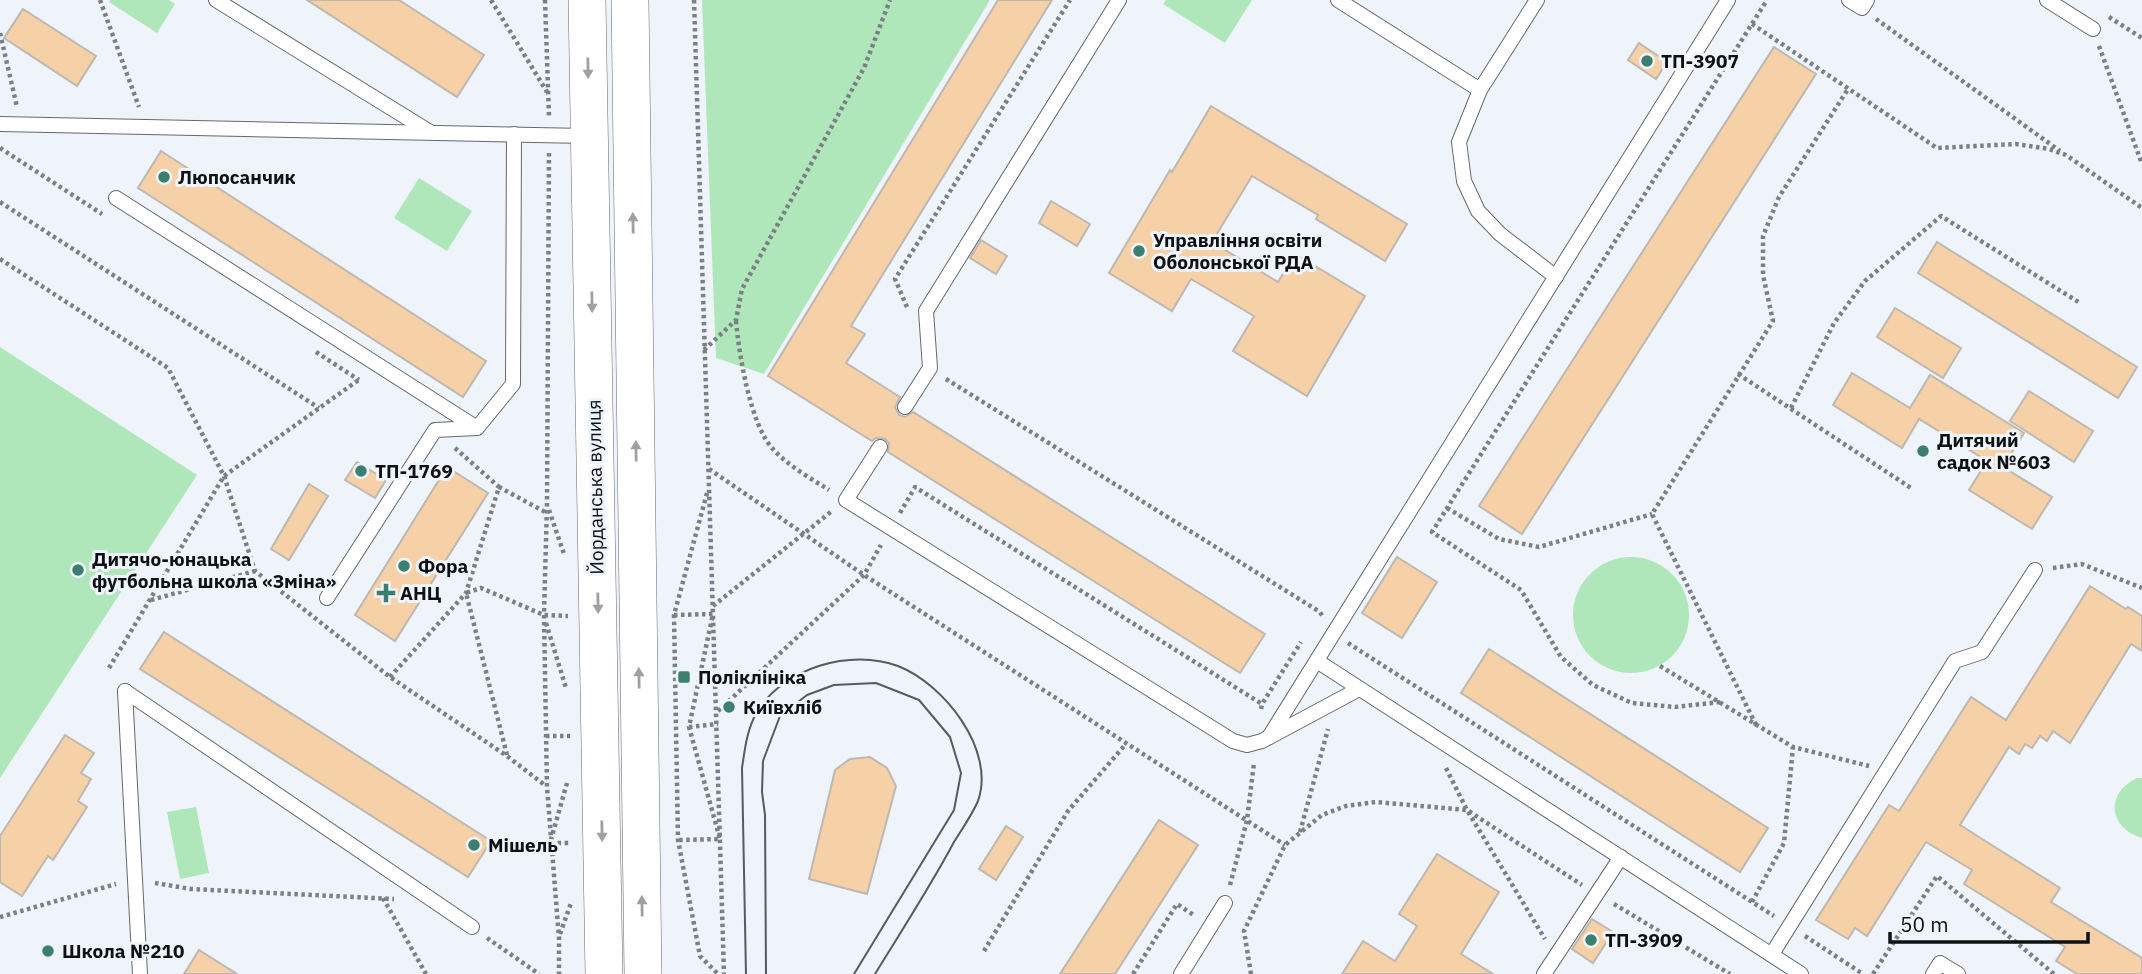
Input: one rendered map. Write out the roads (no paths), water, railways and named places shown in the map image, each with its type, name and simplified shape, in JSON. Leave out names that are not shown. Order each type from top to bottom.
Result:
[{"type":"main road","name":"Йорданська вулиця","points":[[587,0],[604,974]]},
{"type":"main road","points":[[630,0],[642,974]]},
{"type":"lane","points":[[216,0],[431,133]]},
{"type":"lane","points":[[905,407],[930,368],[926,311],[1119,0]]},
{"type":"lane","points":[[1338,0],[1480,90]]},
{"type":"lane","points":[[1537,0],[1480,90],[1459,142],[1464,181],[1478,211],[1500,234],[1556,277]]},
{"type":"lane","points":[[1269,737],[1728,0]]},
{"type":"lane","points":[[2047,0],[2093,29]]},
{"type":"lane","points":[[0,124],[589,136]]},
{"type":"lane","points":[[327,598],[435,430],[477,428],[513,384],[514,134]]},
{"type":"lane","points":[[116,198],[477,428]]},
{"type":"lane","points":[[880,447],[846,500],[1233,740],[1247,745],[1269,737],[1359,689]]},
{"type":"lane","points":[[1772,954],[1955,661],[1982,652],[2035,570]]},
{"type":"lane","points":[[1317,661],[1801,974]]},
{"type":"lane","points":[[140,974],[125,691],[472,927]]},
{"type":"lane","points":[[1544,974],[1621,857]]},
{"type":"lane","points":[[1181,974],[1225,903]]},
{"type":"lane","points":[[1933,974],[1940,963],[1958,974]]},
{"type":"tram line","points":[[746,974],[742,768],[751,725],[769,697],[801,673],[840,661],[860,659],[898,666],[915,675],[948,703],[973,741],[980,761],[982,781],[973,811],[875,974]]},
{"type":"tram line","points":[[766,974],[763,761],[780,716],[807,695],[834,685],[876,683],[919,700],[950,737],[961,773],[954,810],[854,974]]},
{"type":"place","name":"ТП-3907","points":[[1647,61]]},
{"type":"place","name":"Люпосанчик","points":[[164,177]]},
{"type":"place","name":"Управління освіти Оболонської РДА","points":[[1139,251]]},
{"type":"place","name":"Дитячий садок №603","points":[[1923,451]]},
{"type":"place","name":"ТП-1769","points":[[361,471]]},
{"type":"place","name":"Фора","points":[[404,566]]},
{"type":"place","name":"Дитячо-юнацька футбольна школа «Зміна»","points":[[78,570]]},
{"type":"place","name":"АНЦ","points":[[386,593]]},
{"type":"place","name":"Поліклініка","points":[[684,677]]},
{"type":"place","name":"Київхліб","points":[[729,707]]},
{"type":"place","name":"Мішель","points":[[474,845]]},
{"type":"place","name":"ТП-3909","points":[[1591,940]]},
{"type":"place","name":"Школа №210","points":[[48,951]]}]
